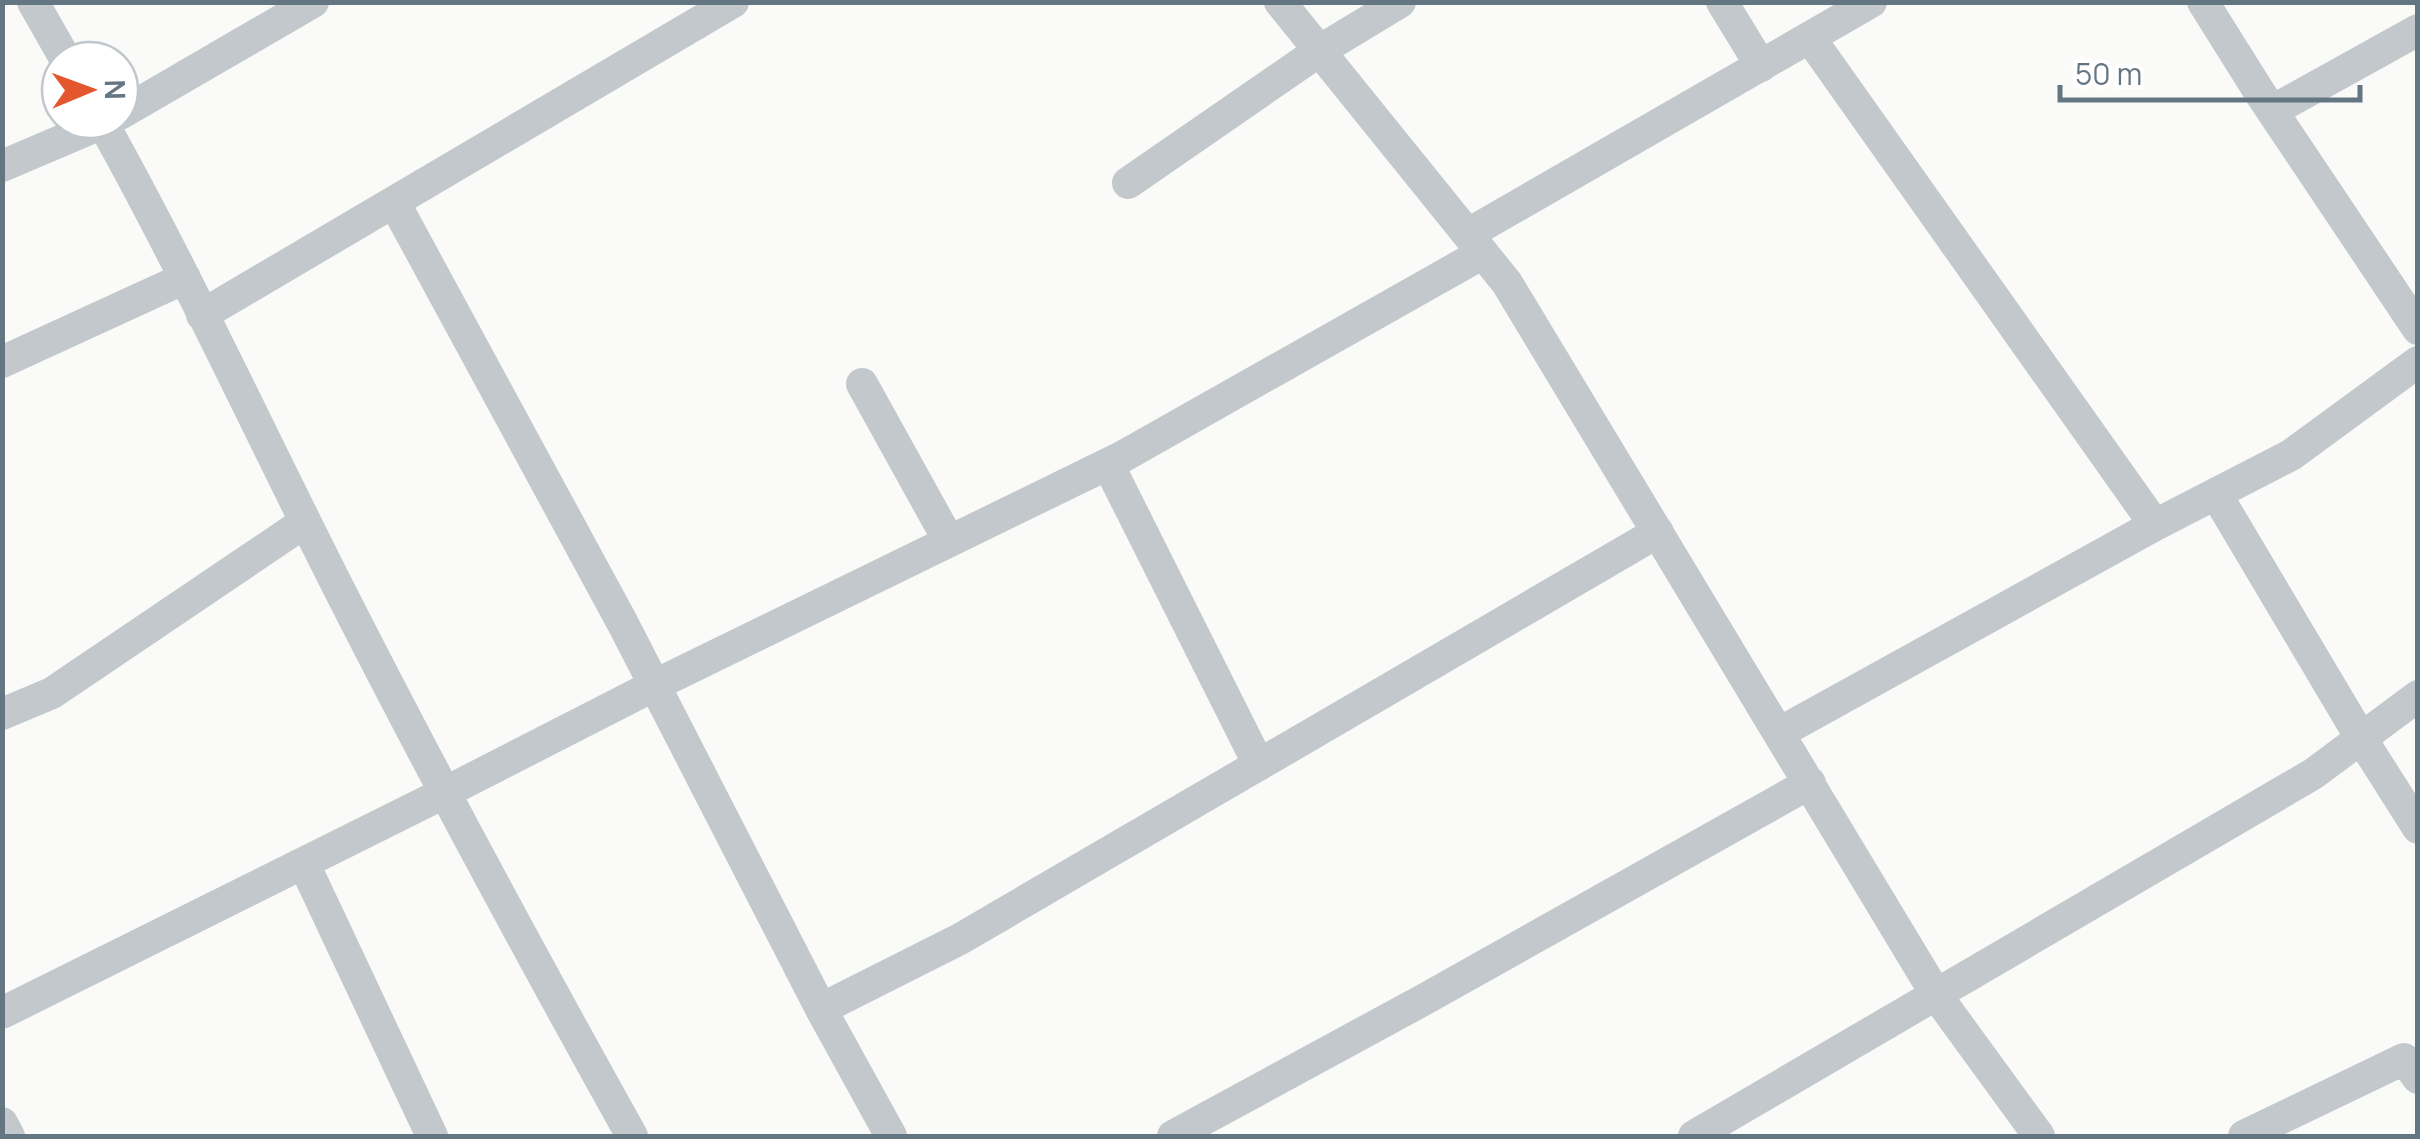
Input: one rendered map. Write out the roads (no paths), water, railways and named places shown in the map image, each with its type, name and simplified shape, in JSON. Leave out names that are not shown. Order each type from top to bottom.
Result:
[{"type":"street","points":[[33,2],[55,40]]},
{"type":"street","points":[[140,102],[313,2]]},
{"type":"street","points":[[202,314],[732,2]]},
{"type":"street","points":[[1280,2],[1507,283],[1936,996],[2039,1136]]},
{"type":"street","points":[[1128,183],[1319,51],[1400,2]]},
{"type":"street","points":[[1722,2],[1761,66]]},
{"type":"street","points":[[2,1013],[304,864],[654,684],[1108,464],[1871,2]]},
{"type":"street","points":[[2203,2],[2418,329]]},
{"type":"street","points":[[2272,111],[2418,30]]},
{"type":"street","points":[[1810,38],[2155,525]]},
{"type":"street","points":[[2,166],[62,140]]},
{"type":"street","points":[[118,140],[306,522],[525,944],[632,1136]]},
{"type":"street","points":[[394,202],[654,684],[821,1009],[891,1136]]},
{"type":"street","points":[[2,362],[184,278]]},
{"type":"street","points":[[1780,733],[2155,525],[2291,455],[2418,362]]},
{"type":"street","points":[[862,384],[949,541]]},
{"type":"street","points":[[1108,464],[1260,765]]},
{"type":"street","points":[[2216,494],[2360,738],[2418,828]]},
{"type":"street","points":[[2,714],[52,693],[306,522]]},
{"type":"street","points":[[821,1009],[960,939],[1658,532]]},
{"type":"street","points":[[1694,1136],[2313,774],[2418,696]]},
{"type":"street","points":[[1173,1136],[1425,1000],[1810,783]]},
{"type":"street","points":[[304,864],[432,1136]]},
{"type":"street","points":[[2244,1136],[2413,1062]]},
{"type":"street","points":[[2,1123],[9,1136]]}]
